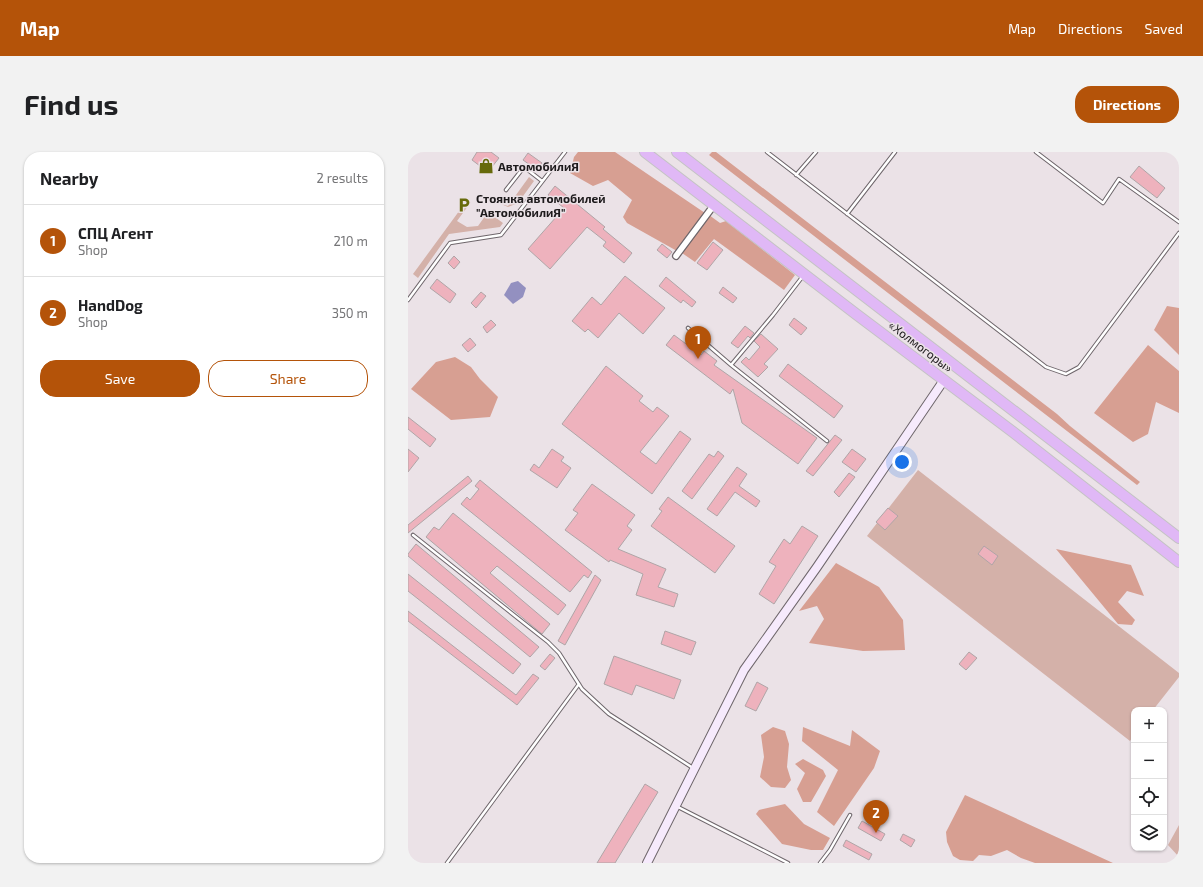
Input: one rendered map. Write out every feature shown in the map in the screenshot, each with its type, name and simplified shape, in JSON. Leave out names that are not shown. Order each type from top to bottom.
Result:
[{"type":"highway","name":"«Холмогоры»","points":[[645,152],[1019,436],[1179,562]]},
{"type":"highway","name":"«Холмогоры»","points":[[677,152],[1179,538]]},
{"type":"street","points":[[676,256],[714,205]]},
{"type":"street","points":[[647,863],[693,768],[744,670],[817,567],[944,380]]},
{"type":"lane","points":[[408,300],[450,243],[501,235],[565,152]]},
{"type":"lane","points":[[767,152],[1046,367],[1066,374],[1078,367],[1179,233]]},
{"type":"lane","points":[[796,175],[816,152]]},
{"type":"lane","points":[[847,214],[895,152]]},
{"type":"lane","points":[[1036,152],[1103,203],[1119,179],[1179,222]]},
{"type":"lane","points":[[506,190],[524,167],[542,181]]},
{"type":"lane","points":[[731,365],[773,315],[804,274]]},
{"type":"lane","points":[[688,328],[731,365],[827,441]]},
{"type":"lane","points":[[413,536],[548,642],[559,653],[582,689],[609,714],[693,768]]},
{"type":"lane","points":[[447,863],[579,684]]},
{"type":"lane","points":[[675,806],[788,863]]},
{"type":"lane","points":[[820,863],[830,850],[850,815]]},
{"type":"shaded area","points":[[578,152],[615,152],[705,213],[677,251],[627,223],[623,217],[632,200],[608,180],[593,186],[570,173],[574,157]]},
{"type":"shaded area","points":[[712,152],[716,152],[1057,414],[1140,482],[1137,485],[709,155]]},
{"type":"shaded area","points":[[529,177],[534,181],[518,203],[508,207],[501,204],[508,206]]},
{"type":"shaded area","points":[[467,202],[471,202],[457,221],[467,227],[478,226],[488,212],[503,223],[500,227],[449,234],[418,278],[413,274]]},
{"type":"shaded area","points":[[709,215],[720,223],[726,221],[795,275],[784,290],[714,239],[695,262],[682,253]]},
{"type":"shaded area","points":[[518,281],[526,288],[523,297],[513,304],[504,295],[511,283]]},
{"type":"shaded area","points":[[1167,306],[1179,308],[1179,355],[1154,330]]},
{"type":"shaded area","points":[[1148,345],[1179,371],[1179,413],[1156,402],[1148,434],[1133,442],[1094,413]]},
{"type":"shaded area","points":[[455,357],[471,367],[480,379],[498,397],[490,417],[451,420],[411,389],[436,362]]},
{"type":"shaded area","points":[[918,470],[1179,673],[1179,677],[1155,707],[1131,707],[1130,741],[867,536]]},
{"type":"shaded area","points":[[1056,549],[1131,565],[1144,596],[1127,591],[1118,602],[1135,620],[1132,625],[1118,624]]},
{"type":"shaded area","points":[[836,563],[879,587],[903,620],[905,650],[863,651],[809,643],[824,619],[817,606],[799,611]]},
{"type":"shaded area","points":[[773,727],[785,731],[789,744],[787,767],[791,780],[785,788],[771,787],[760,777],[764,757],[761,735]]},
{"type":"shaded area","points":[[803,727],[850,746],[852,730],[880,751],[874,768],[834,826],[817,812],[838,770],[802,741]]},
{"type":"shaded area","points":[[803,759],[823,770],[826,776],[811,802],[803,802],[797,789],[805,773],[795,764]]},
{"type":"shaded area","points":[[965,795],[1113,863],[1035,863],[1021,858],[1007,850],[991,856],[979,855],[973,861],[960,860],[953,856],[947,842],[946,832]]},
{"type":"shaded area","points":[[785,804],[804,824],[830,838],[823,850],[811,850],[782,844],[756,814],[759,810]]},
{"type":"shaded area","points":[[1179,825],[1179,857],[1168,845]]},
{"type":"building","name":"АвтомобилиЯ","points":[[477,152],[491,152],[499,158],[488,172],[472,160]]},
{"type":"building","points":[[528,153],[542,163],[537,170],[523,160]]},
{"type":"building","points":[[1139,166],[1165,188],[1157,198],[1130,177]]},
{"type":"building","points":[[555,186],[605,227],[603,229],[632,253],[624,263],[603,246],[606,242],[587,227],[550,269],[528,249],[564,208],[548,195]]},
{"type":"building","points":[[713,242],[723,250],[707,270],[697,263]]},
{"type":"building","points":[[662,244],[672,252],[667,258],[657,250]]},
{"type":"building","points":[[454,256],[460,262],[454,269],[448,263]]},
{"type":"building","points":[[625,276],[665,308],[643,334],[619,313],[598,338],[588,329],[585,332],[572,321],[592,297],[601,305]]},
{"type":"building","points":[[666,277],[696,302],[692,307],[683,300],[681,303],[659,286]]},
{"type":"building","points":[[437,279],[456,294],[450,303],[430,288]]},
{"type":"building","points":[[723,287],[737,298],[733,303],[719,293]]},
{"type":"building","points":[[481,292],[486,296],[476,308],[471,303]]},
{"type":"building","points":[[794,318],[807,328],[801,335],[789,325]]},
{"type":"building","points":[[491,320],[496,325],[487,333],[483,327]]},
{"type":"building","points":[[745,326],[754,333],[750,338],[748,336],[738,348],[731,343]]},
{"type":"building","points":[[761,334],[778,349],[764,364],[768,367],[758,377],[741,362],[746,357],[749,360],[760,347],[754,341]]},
{"type":"building","points":[[674,335],[701,355],[704,351],[717,361],[714,365],[817,438],[798,464],[742,423],[733,389],[730,394],[666,345]]},
{"type":"building","points":[[470,338],[476,345],[468,352],[462,345]]},
{"type":"building","points":[[788,364],[843,406],[834,418],[779,376]]},
{"type":"building","points":[[606,366],[643,396],[639,401],[653,412],[657,407],[669,416],[640,452],[656,464],[680,431],[691,439],[652,494],[562,424]]},
{"type":"building","points":[[408,417],[436,439],[430,447],[408,429]]},
{"type":"building","points":[[835,435],[842,440],[813,476],[806,471]]},
{"type":"building","points":[[408,449],[419,458],[408,472]]},
{"type":"building","points":[[552,449],[564,457],[561,461],[571,468],[557,488],[530,470],[534,464],[539,468]]},
{"type":"building","points":[[852,449],[866,459],[856,472],[842,462]]},
{"type":"building","points":[[718,451],[724,456],[692,499],[682,491],[709,454],[714,457]]},
{"type":"building","points":[[737,467],[747,474],[739,486],[760,501],[756,507],[735,492],[717,516],[707,509]]},
{"type":"building","points":[[849,473],[855,477],[839,497],[834,492]]},
{"type":"building","points":[[468,476],[472,481],[408,533],[408,525]]},
{"type":"building","points":[[480,480],[592,572],[588,578],[584,575],[570,592],[461,504],[467,497],[470,500],[479,489],[475,486]]},
{"type":"building","points":[[592,484],[635,515],[627,526],[632,530],[618,549],[666,569],[658,587],[678,594],[674,607],[636,595],[643,574],[610,560],[609,562],[565,530],[578,513],[573,510]]},
{"type":"building","points":[[668,497],[735,546],[715,573],[651,526],[662,511],[659,509]]},
{"type":"building","points":[[888,508],[898,516],[885,530],[876,522]]},
{"type":"building","points":[[453,513],[566,605],[558,615],[497,566],[490,573],[550,624],[542,634],[426,537],[434,527],[439,530]]},
{"type":"building","points":[[802,526],[818,536],[774,604],[759,594],[776,566],[769,562],[784,539],[790,544]]},
{"type":"building","points":[[416,544],[539,647],[530,657],[408,556]]},
{"type":"building","points":[[984,546],[998,556],[992,565],[978,554]]},
{"type":"building","points":[[408,574],[521,664],[513,674],[408,591]]},
{"type":"building","points":[[595,575],[601,580],[565,645],[558,641]]},
{"type":"building","points":[[408,611],[516,695],[533,674],[539,678],[517,705],[408,621]]},
{"type":"building","points":[[665,631],[696,642],[691,655],[661,644]]},
{"type":"building","points":[[969,652],[977,658],[966,670],[959,664]]},
{"type":"building","points":[[550,654],[555,658],[545,670],[540,666]]},
{"type":"building","points":[[614,656],[681,680],[674,699],[636,685],[632,695],[604,684]]},
{"type":"building","points":[[757,682],[768,688],[756,711],[745,706]]},
{"type":"building","points":[[645,784],[658,792],[615,863],[597,863]]},
{"type":"building","points":[[862,821],[885,834],[881,841],[858,828]]},
{"type":"building","points":[[903,834],[915,840],[911,847],[900,840]]},
{"type":"building","points":[[846,840],[872,854],[869,860],[843,846]]},
{"type":"place","name":"АвтомобилиЯ","points":[[486,166]]},
{"type":"place","name":"Стоянка автомобилей \"АвтомобилиЯ\"","points":[[464,205]]},
{"type":"place","name":"СПЦ Агент","points":[[698,359]]},
{"type":"place","name":"HandDog","points":[[876,833]]}]
